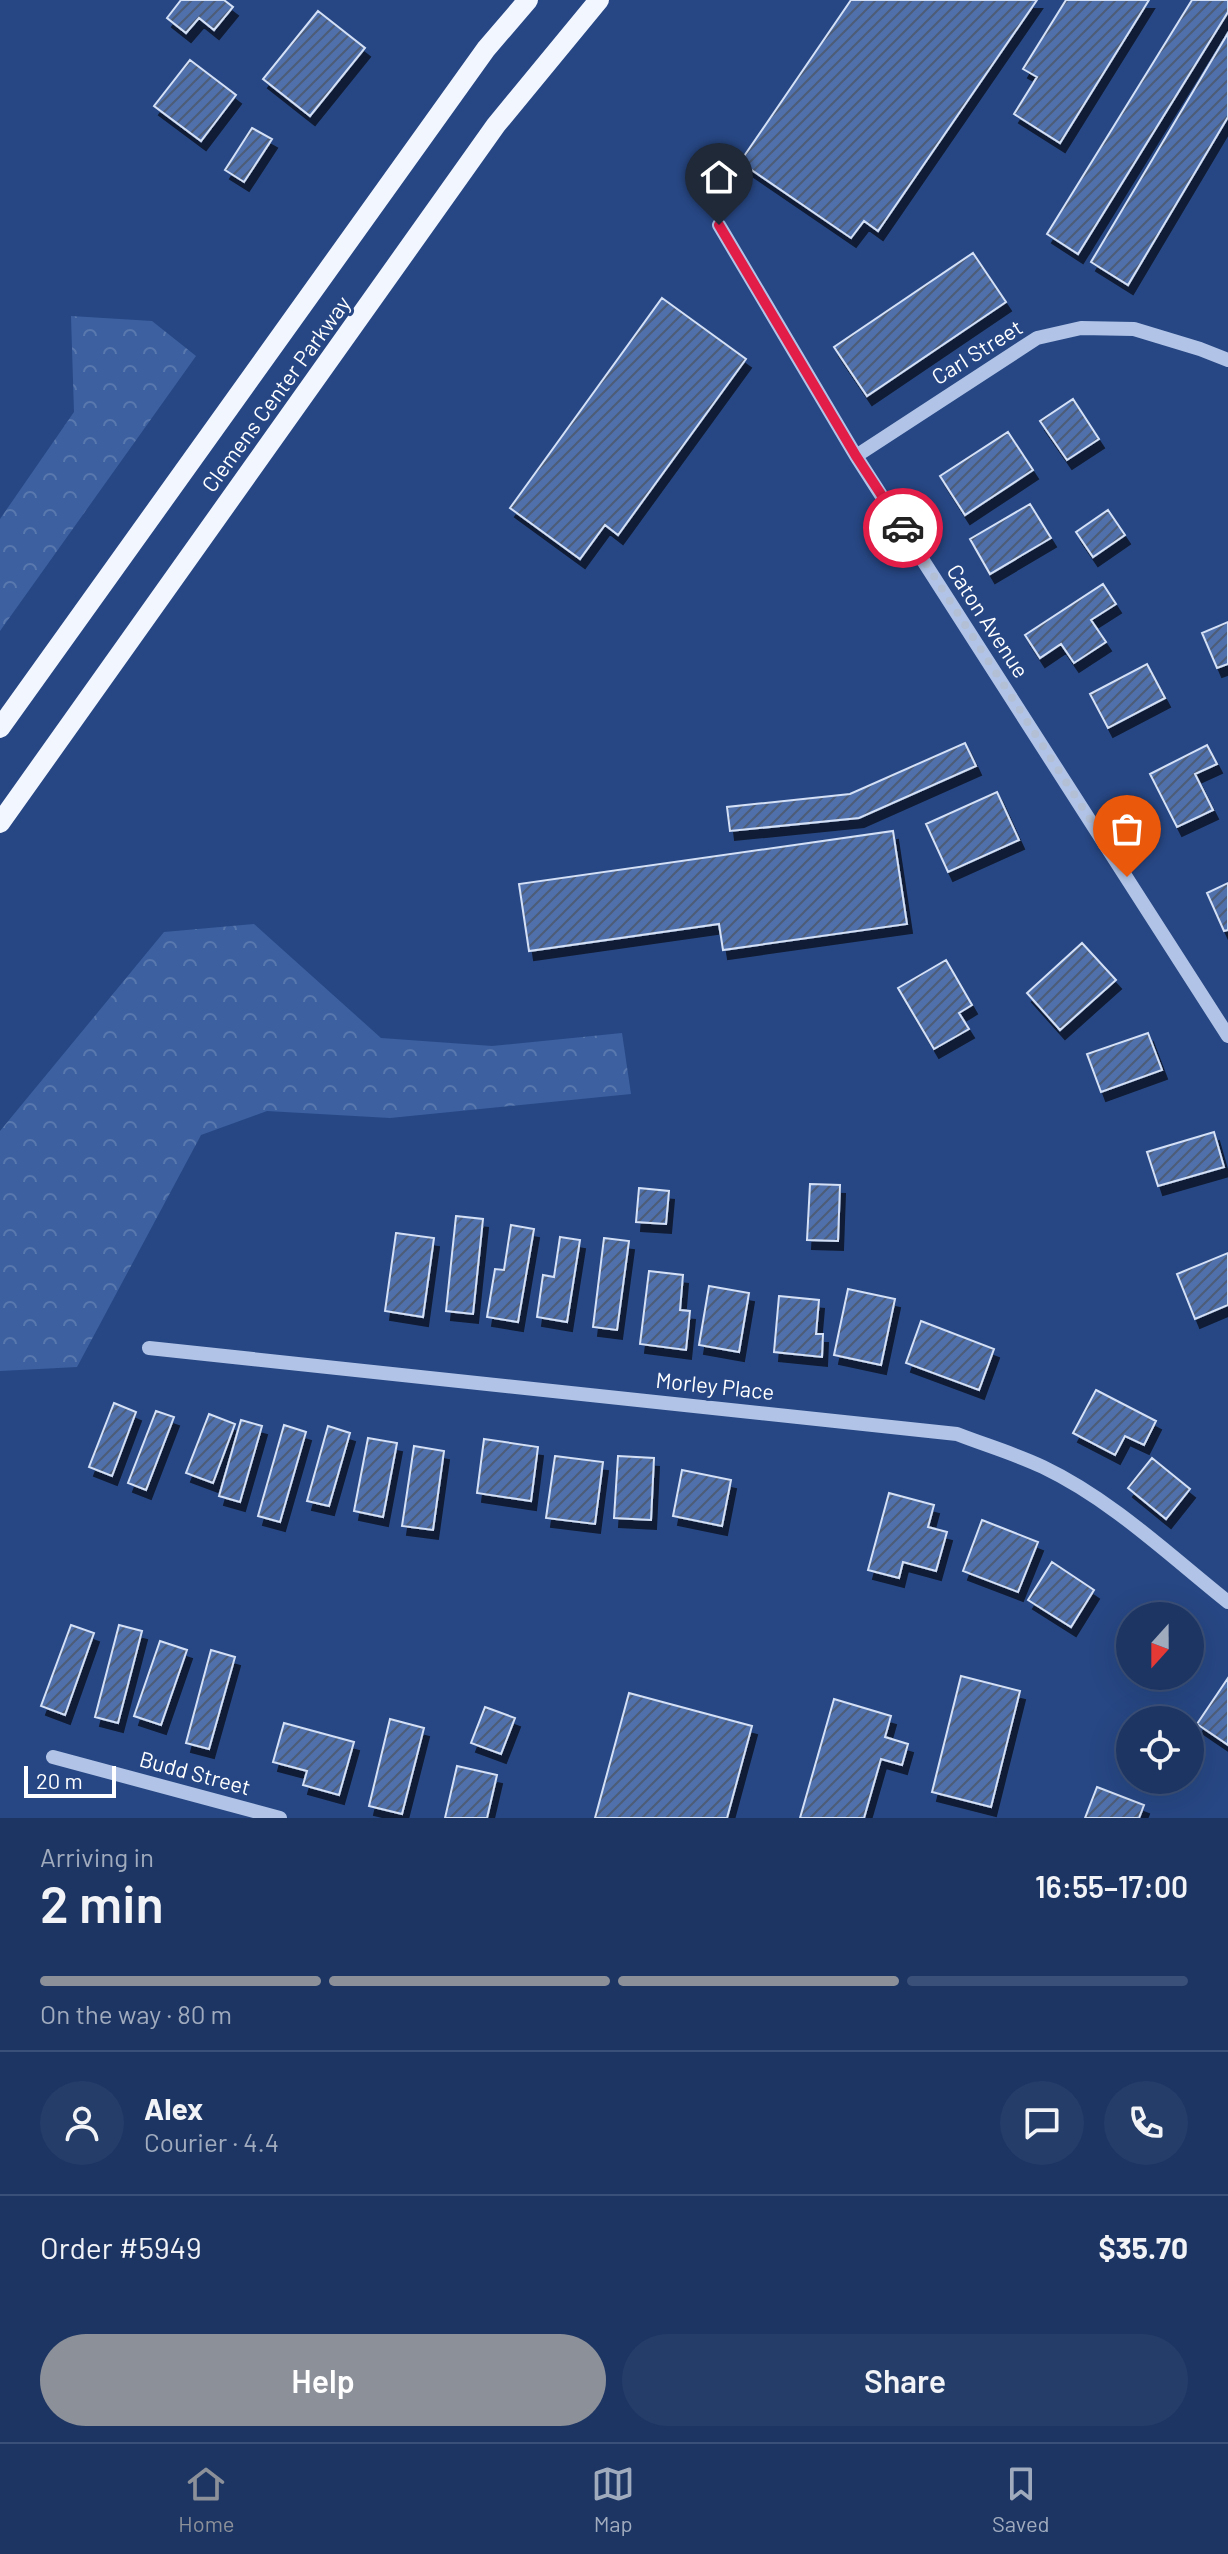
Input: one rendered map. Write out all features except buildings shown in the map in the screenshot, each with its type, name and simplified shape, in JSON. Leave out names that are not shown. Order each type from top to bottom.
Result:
[{"type":"main road","name":"Clemens Center Parkway","points":[[0,728],[486,49],[528,0]]},
{"type":"main road","name":"Clemens Center Parkway","points":[[0,823],[496,125],[599,0]]},
{"type":"street","name":"Caton Avenue","points":[[719,225],[856,456],[1228,1036]]},
{"type":"street","name":"Carl Street","points":[[856,456],[1037,338],[1081,328],[1134,329],[1228,360]]},
{"type":"street","name":"Morley Place","points":[[149,1348],[957,1434],[1043,1467],[1086,1492],[1125,1519],[1228,1602]]},
{"type":"street","name":"Budd Street","points":[[53,1757],[280,1818]]},
{"type":"green space","points":[[71,316],[152,321],[196,356],[0,631],[0,519],[74,412]]},
{"type":"green space","points":[[254,924],[381,1038],[492,1046],[622,1033],[631,1094],[390,1118],[267,1111],[201,1135],[77,1367],[0,1371],[0,1131],[164,932]]},
{"type":"way so far","points":[[903,528],[1127,877]]},
{"type":"route","points":[[719,225],[856,456],[903,528]]}]
